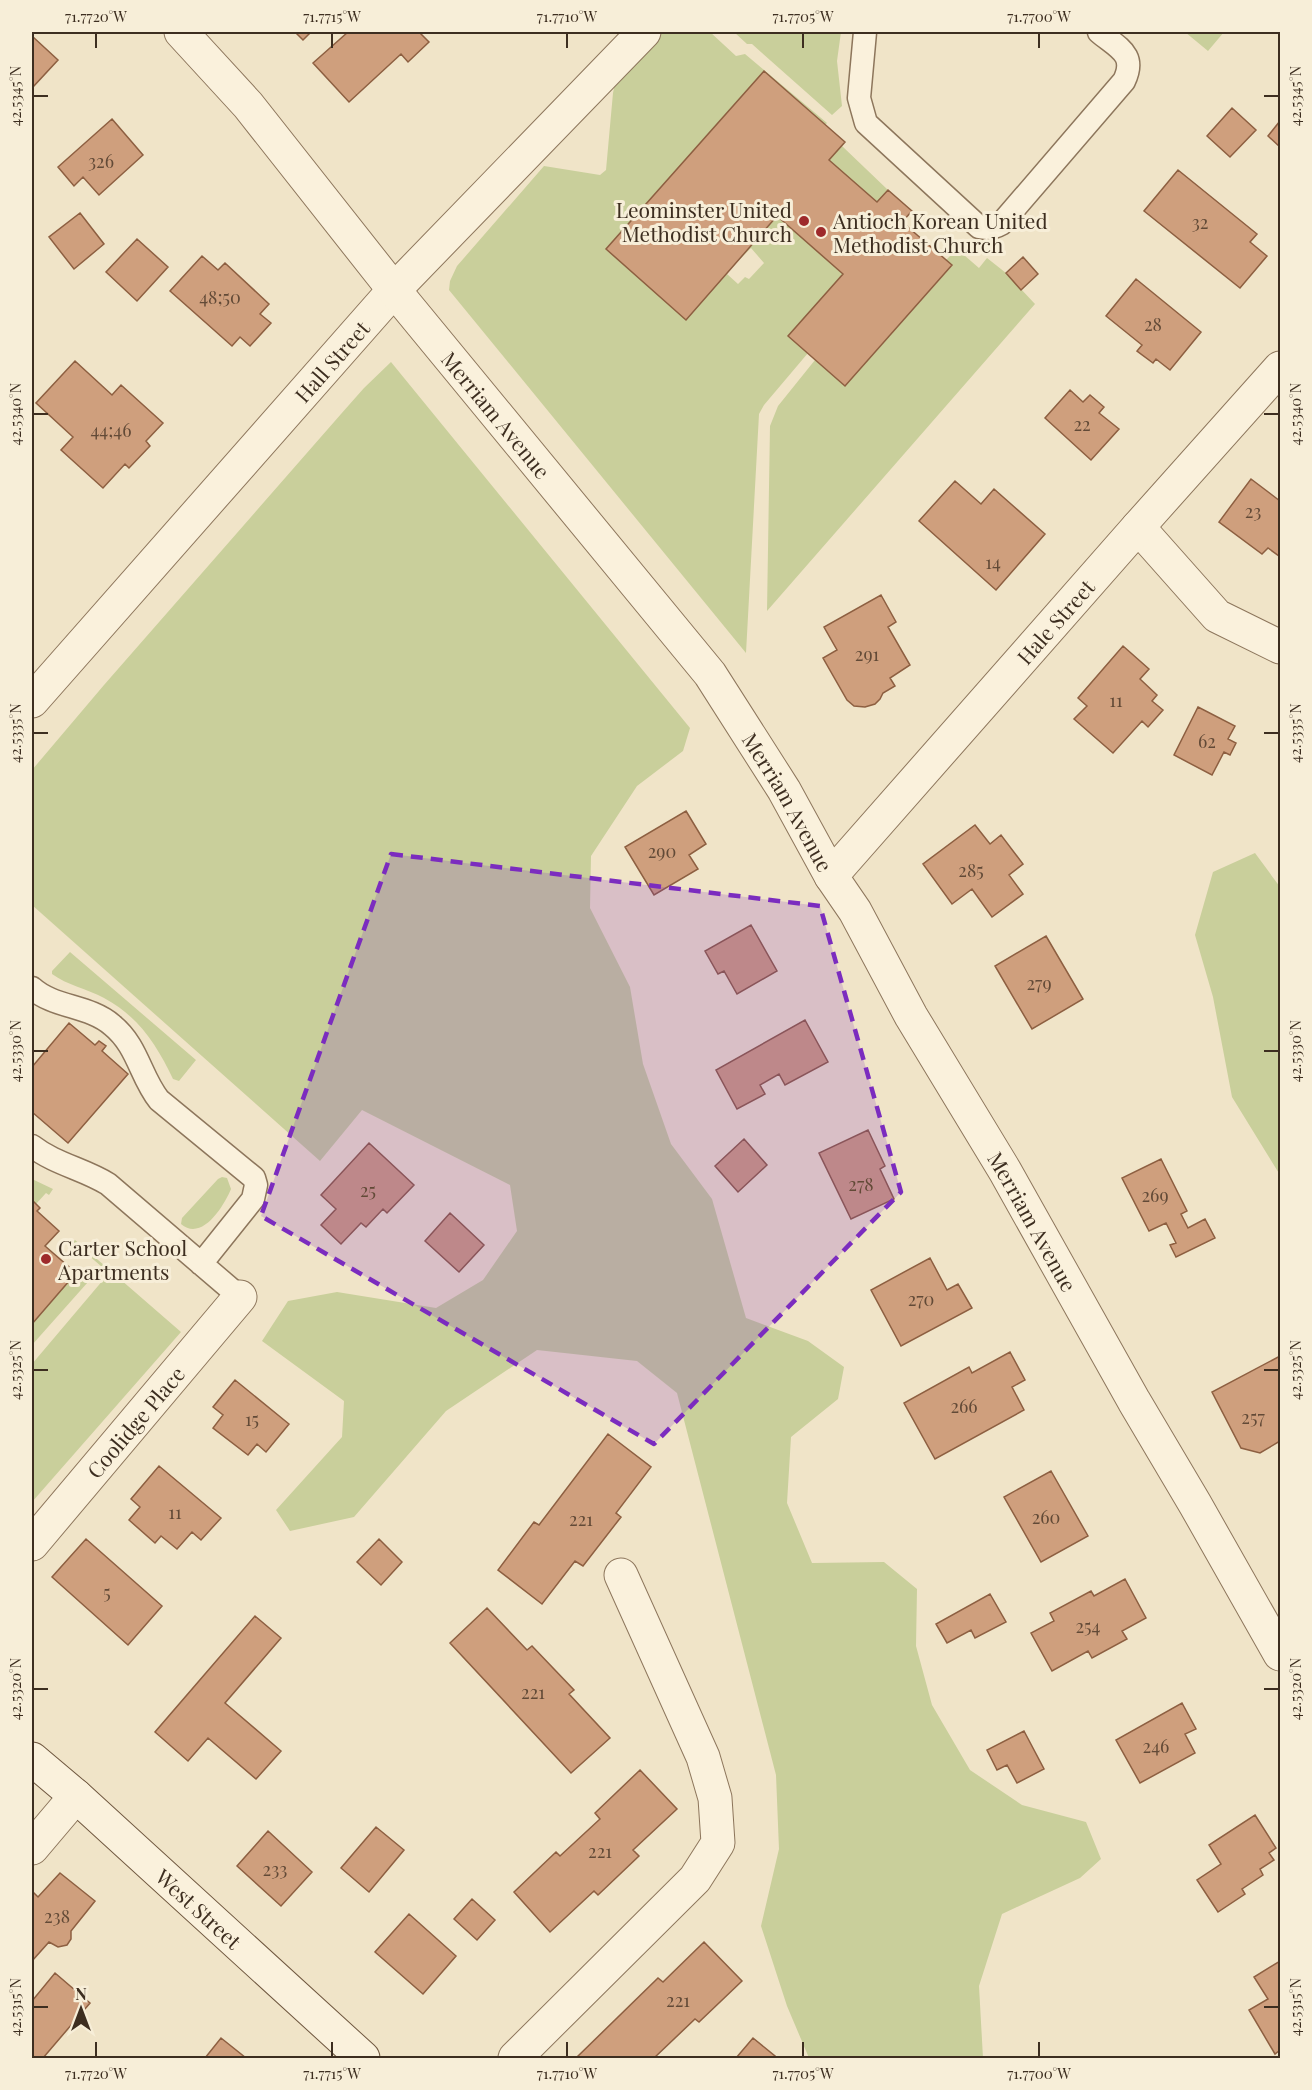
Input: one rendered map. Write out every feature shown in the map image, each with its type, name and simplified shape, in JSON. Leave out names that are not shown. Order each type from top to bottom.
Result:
[{"type":"street","name":"Merriam Avenue","points":[[181,32],[248,105],[394,290],[710,674],[784,790],[831,876],[855,911],[911,1016],[1005,1171],[1134,1401],[1196,1504],[1281,1654]]},
{"type":"street","name":"Hall Street","points":[[32,701],[394,290],[644,32]]},
{"type":"street","name":"Hale Street","points":[[831,876],[1138,526],[1281,368]]},
{"type":"street","points":[[1138,526],[1217,616],[1281,647]]},
{"type":"street","name":"Coolidge Place","points":[[32,1544],[240,1297]]},
{"type":"street","points":[[515,2058],[695,1879],[718,1843],[715,1798],[703,1757],[621,1575]]},
{"type":"street","name":"West Street","points":[[32,1758],[363,2058]]},
{"type":"street","points":[[32,1848],[76,1796]]},
{"type":"lane","points":[[865,32],[860,98],[866,123],[979,227],[995,228],[1001,224],[1124,81],[1130,70],[1130,61],[1124,53],[1099,32]]},
{"type":"lane","points":[[32,988],[45,997],[84,1010],[113,1025],[134,1050],[151,1090],[159,1100],[254,1178],[256,1185],[253,1199],[201,1264]]},
{"type":"lane","points":[[32,1146],[58,1162],[108,1184],[240,1297]]},
{"type":"highlighted area","points":[[391,854],[820,906],[901,1192],[654,1444],[261,1216]]},
{"type":"green space","points":[[661,32],[710,32],[736,56],[745,54],[827,123],[825,125],[764,71],[606,249],[686,319],[727,274],[738,284],[745,277],[749,279],[764,263],[751,248],[738,261],[777,216],[843,274],[788,336],[808,353],[759,414],[746,653],[449,290],[450,281],[457,266],[544,166],[600,175],[606,170],[616,79]]},
{"type":"green space","points":[[734,32],[841,32],[837,61],[842,106],[832,115],[752,44],[747,44]]},
{"type":"green space","points":[[1185,32],[1224,32],[1208,51]]},
{"type":"green space","points":[[842,146],[888,190],[877,202],[829,160]]},
{"type":"green space","points":[[957,249],[979,268],[987,258],[1006,273],[1035,304],[767,611],[770,426],[778,406],[815,360],[845,386],[952,266],[946,260]]},
{"type":"green space","points":[[391,362],[690,728],[683,751],[637,786],[591,856],[590,908],[630,987],[643,1064],[671,1144],[712,1199],[746,1318],[808,1341],[844,1367],[838,1399],[791,1437],[787,1503],[812,1563],[884,1562],[917,1589],[916,1646],[932,1705],[970,1770],[1022,1805],[1086,1822],[1101,1859],[1080,1878],[1002,1914],[979,1986],[983,2058],[809,2058],[787,2006],[761,1926],[779,1849],[776,1775],[677,1393],[637,1361],[537,1350],[446,1411],[354,1517],[290,1531],[276,1510],[342,1437],[344,1401],[262,1341],[288,1301],[337,1292],[436,1308],[483,1280],[517,1231],[510,1185],[362,1110],[320,1161],[32,905],[32,770],[341,414]]},
{"type":"green space","points":[[1255,853],[1280,887],[1280,1175],[1232,1097],[1213,997],[1195,935],[1213,872]]},
{"type":"green space","points":[[70,952],[196,1060],[179,1081],[173,1079],[153,1043],[127,1013],[104,998],[52,974],[52,971]]},
{"type":"green space","points":[[222,1177],[227,1178],[231,1189],[218,1212],[211,1220],[197,1229],[181,1224],[182,1218]]},
{"type":"green space","points":[[32,1179],[53,1189],[49,1195],[46,1193],[36,1204],[32,1200]]},
{"type":"green space","points":[[75,1240],[181,1332],[32,1502],[32,1364],[109,1273],[73,1242]]},
{"type":"green space","points":[[76,1273],[88,1282],[32,1345],[32,1324]]},
{"type":"building","points":[[295,32],[311,32],[303,40]]},
{"type":"building","points":[[348,32],[419,32],[429,42],[408,62],[401,54],[349,102],[313,63]]},
{"type":"building","points":[[32,36],[58,60],[32,88]]},
{"type":"building","points":[[764,71],[845,142],[829,160],[877,202],[888,190],[912,211],[902,222],[952,265],[845,386],[788,336],[843,274],[777,216],[686,320],[606,249]]},
{"type":"building","points":[[1232,108],[1256,130],[1230,157],[1207,136]]},
{"type":"building","points":[[112,119],[143,155],[99,195],[83,177],[74,186],[58,167]]},
{"type":"building","points":[[1280,121],[1280,147],[1268,136]]},
{"type":"building","points":[[1178,170],[1257,234],[1250,242],[1267,256],[1240,288],[1144,211]]},
{"type":"building","points":[[80,213],[104,244],[74,269],[49,237]]},
{"type":"building","points":[[137,239],[168,267],[137,301],[106,272]]},
{"type":"building","points":[[202,256],[218,270],[225,263],[269,304],[260,314],[271,323],[250,346],[240,337],[232,346],[170,291]]},
{"type":"building","points":[[1023,257],[1038,274],[1021,290],[1006,273]]},
{"type":"building","points":[[1136,279],[1201,332],[1170,370],[1156,359],[1153,363],[1137,351],[1142,345],[1106,316]]},
{"type":"building","points":[[75,361],[112,395],[121,385],[163,423],[146,441],[150,446],[129,468],[125,464],[103,488],[61,450],[73,437],[36,403]]},
{"type":"building","points":[[1070,390],[1083,402],[1090,395],[1104,407],[1099,413],[1119,429],[1091,460],[1045,418]]},
{"type":"building","points":[[1251,479],[1280,501],[1279,556],[1268,548],[1262,554],[1219,522]]},
{"type":"building","points":[[955,481],[981,504],[994,489],[1045,534],[996,590],[919,521]]},
{"type":"building","points":[[881,595],[896,622],[888,627],[910,665],[890,678],[895,686],[883,693],[875,704],[865,707],[854,706],[847,700],[823,658],[837,650],[824,627]]},
{"type":"building","points":[[1123,646],[1149,669],[1140,679],[1157,695],[1152,701],[1163,710],[1148,727],[1142,721],[1113,753],[1074,719],[1087,706],[1078,698]]},
{"type":"building","points":[[1198,707],[1235,726],[1228,739],[1236,743],[1230,755],[1224,752],[1212,775],[1174,755]]},
{"type":"building","points":[[686,811],[706,844],[689,855],[698,869],[654,895],[625,847]]},
{"type":"building","points":[[975,825],[990,844],[1001,835],[1023,864],[1009,875],[1023,894],[992,917],[972,889],[952,904],[923,864]]},
{"type":"building","points":[[751,925],[777,971],[737,994],[724,971],[718,974],[705,951]]},
{"type":"building","points":[[1046,936],[1083,999],[1032,1029],[995,966]]},
{"type":"building","points":[[805,1020],[828,1062],[785,1085],[779,1074],[760,1085],[765,1094],[737,1109],[716,1070]]},
{"type":"building","points":[[69,1023],[95,1045],[99,1041],[106,1046],[102,1051],[128,1074],[68,1143],[32,1112],[32,1067]]},
{"type":"building","points":[[868,1130],[885,1166],[880,1169],[894,1199],[851,1219],[819,1153]]},
{"type":"building","points":[[744,1139],[767,1165],[738,1192],[715,1166]]},
{"type":"building","points":[[369,1143],[414,1185],[387,1213],[383,1209],[366,1227],[361,1223],[341,1244],[321,1225],[336,1209],[321,1195]]},
{"type":"building","points":[[1161,1159],[1187,1211],[1181,1214],[1188,1228],[1205,1219],[1215,1238],[1176,1257],[1170,1245],[1176,1243],[1166,1223],[1149,1231],[1122,1178]]},
{"type":"building","name":"Carter School Apartments","points":[[32,1200],[40,1208],[37,1211],[59,1231],[45,1246],[76,1273],[32,1324]]},
{"type":"building","points":[[450,1213],[484,1245],[459,1272],[425,1241]]},
{"type":"building","points":[[930,1258],[947,1290],[958,1284],[972,1308],[901,1346],[871,1290]]},
{"type":"building","points":[[1010,1352],[1025,1380],[1012,1387],[1024,1410],[935,1459],[904,1403],[969,1367],[972,1373]]},
{"type":"building","points":[[1280,1356],[1280,1441],[1260,1453],[1241,1448],[1212,1392]]},
{"type":"building","points":[[235,1380],[289,1424],[266,1452],[257,1444],[248,1455],[213,1428],[223,1415],[213,1407]]},
{"type":"building","points":[[608,1434],[651,1467],[616,1513],[621,1517],[583,1566],[575,1561],[542,1604],[498,1570],[534,1522],[539,1525]]},
{"type":"building","points":[[159,1466],[221,1518],[201,1540],[192,1532],[177,1549],[161,1536],[155,1543],[129,1520],[140,1507],[131,1499]]},
{"type":"building","points":[[1051,1471],[1088,1536],[1041,1562],[1004,1497]]},
{"type":"building","points":[[86,1539],[162,1606],[128,1645],[52,1577]]},
{"type":"building","points":[[379,1539],[402,1562],[381,1585],[357,1562]]},
{"type":"building","points":[[1125,1579],[1146,1618],[1122,1631],[1127,1639],[1092,1658],[1088,1651],[1052,1671],[1031,1633],[1054,1621],[1050,1613],[1091,1591],[1094,1596]]},
{"type":"building","points":[[990,1594],[1006,1622],[975,1638],[971,1630],[947,1643],[936,1624]]},
{"type":"building","points":[[487,1608],[527,1650],[532,1646],[574,1690],[569,1694],[610,1738],[571,1773],[450,1643]]},
{"type":"building","points":[[255,1616],[281,1638],[225,1703],[281,1751],[256,1779],[208,1738],[188,1761],[155,1732]]},
{"type":"building","points":[[1182,1703],[1196,1729],[1185,1734],[1195,1753],[1140,1783],[1116,1740]]},
{"type":"building","points":[[1024,1731],[1044,1769],[1017,1783],[1007,1765],[997,1770],[987,1750]]},
{"type":"building","points":[[640,1770],[677,1809],[633,1850],[639,1856],[598,1895],[594,1891],[550,1932],[514,1892],[556,1852],[560,1856],[600,1819],[595,1813]]},
{"type":"building","points":[[1255,1815],[1276,1848],[1269,1853],[1274,1860],[1260,1869],[1263,1875],[1242,1889],[1245,1894],[1218,1912],[1197,1880],[1221,1864],[1209,1845]]},
{"type":"building","points":[[376,1827],[404,1850],[369,1892],[341,1868]]},
{"type":"building","points":[[268,1831],[312,1872],[281,1906],[237,1866]]},
{"type":"building","points":[[60,1873],[95,1901],[71,1931],[71,1939],[67,1945],[58,1947],[49,1942],[32,1961],[32,1891],[38,1897]]},
{"type":"building","points":[[472,1899],[495,1920],[477,1940],[454,1919]]},
{"type":"building","points":[[409,1914],[456,1956],[423,1994],[375,1952]]},
{"type":"building","points":[[704,1942],[742,1981],[699,2022],[695,2019],[654,2058],[576,2058],[658,1978],[663,1982]]},
{"type":"building","points":[[1280,1961],[1280,2050],[1275,2054],[1249,2010],[1268,1999],[1254,1977]]},
{"type":"building","points":[[55,1973],[90,2003],[43,2058],[32,2058],[32,2001]]},
{"type":"building","points":[[221,2038],[246,2058],[205,2058]]},
{"type":"building","points":[[753,2038],[775,2056],[772,2058],[736,2058]]},
{"type":"place","name":"Leominster United Methodist Church","points":[[804,221]]},
{"type":"place","name":"Antioch Korean United Methodist Church","points":[[821,232]]},
{"type":"place","name":"Carter School Apartments","points":[[46,1259]]}]
